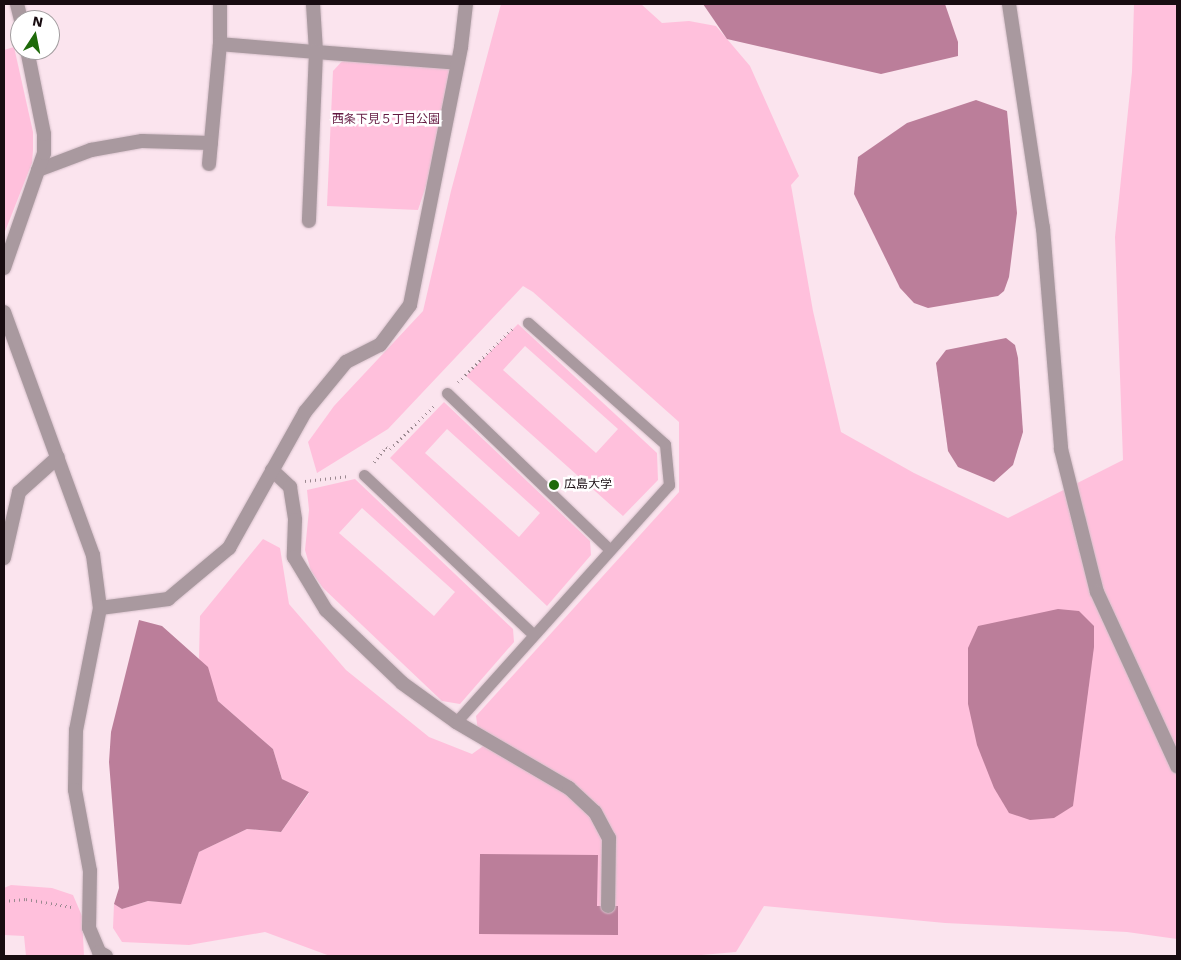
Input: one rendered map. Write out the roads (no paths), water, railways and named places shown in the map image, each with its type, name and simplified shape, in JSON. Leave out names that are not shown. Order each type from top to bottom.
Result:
[{"type":"street","points":[[208,164],[220,44],[220,4]]},
{"type":"street","points":[[309,221],[316,52],[313,4]]},
{"type":"street","points":[[100,608],[168,599],[229,548],[305,412],[346,362],[380,345],[410,305],[458,63],[466,4]]},
{"type":"street","points":[[1009,4],[1043,228],[1061,450],[1097,592],[1177,766]]},
{"type":"street","points":[[220,44],[458,63]]},
{"type":"street","points":[[4,268],[44,153],[44,134],[29,60]]},
{"type":"street","points":[[38,170],[91,150],[134,143],[210,143]]},
{"type":"street","points":[[4,312],[93,555],[100,608],[76,730],[74,790],[90,870],[89,928],[99,952],[106,956]]},
{"type":"street","points":[[4,558],[19,492],[58,457]]},
{"type":"street","points":[[272,470],[290,487],[295,520],[294,558],[326,610],[402,683],[456,722],[569,788],[595,812],[609,838],[608,906]]},
{"type":"lane","points":[[456,722],[669,485],[666,444],[528,323]]},
{"type":"lane","points":[[447,393],[610,550]]},
{"type":"lane","points":[[364,475],[534,635]]},
{"type":"place","name":"広島大学","points":[[554,485]]},
{"type":"park label","name":"西条下見５丁目公園","points":[[386,120]]}]
